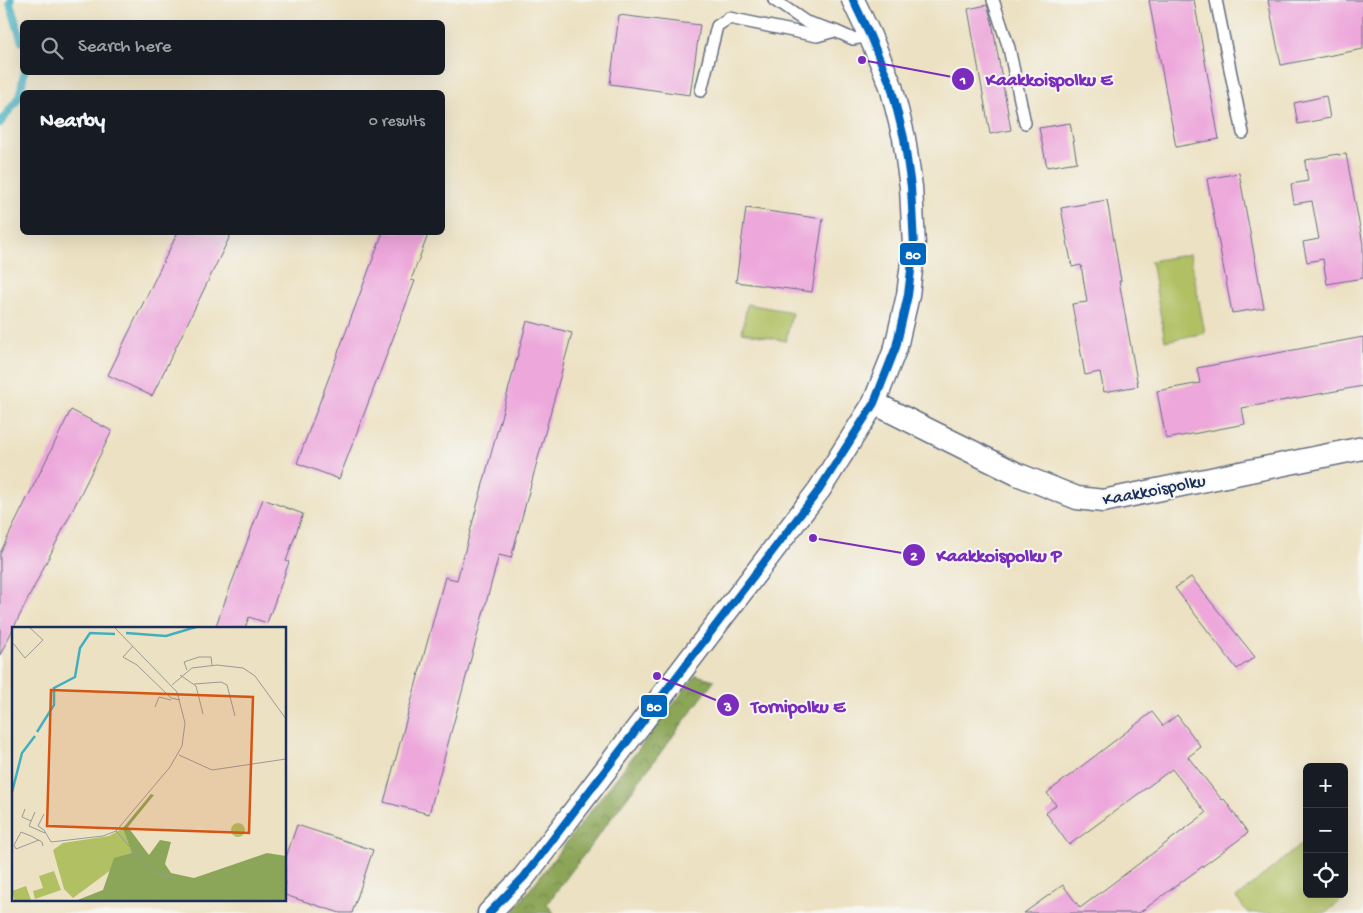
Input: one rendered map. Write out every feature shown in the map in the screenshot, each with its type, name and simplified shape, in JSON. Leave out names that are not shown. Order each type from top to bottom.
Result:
[{"type":"street","points":[[489,913],[524,878],[818,490],[874,403],[896,347],[908,295],[914,246],[911,187],[904,138],[890,86],[870,36],[852,0]]},
{"type":"street","name":"Kaakkoispolku","points":[[874,403],[1017,474],[1077,498],[1103,501],[1363,448]]},
{"type":"lane","points":[[774,0],[806,22],[835,30],[854,38],[870,36]]},
{"type":"lane","points":[[993,0],[1009,48],[1025,123]]},
{"type":"lane","points":[[1216,0],[1243,133]]},
{"type":"lane","points":[[700,91],[717,26],[728,18],[817,36],[835,30]]},
{"type":"green space","points":[[1190,254],[1205,333],[1165,341],[1151,261]]},
{"type":"green space","points":[[747,304],[792,312],[786,341],[742,332]]},
{"type":"green space","points":[[696,675],[715,680],[547,904],[554,913],[515,913],[514,910]]},
{"type":"green space","points":[[1303,843],[1303,898],[1344,898],[1325,913],[1248,913],[1236,898]]},
{"type":"building","points":[[1149,0],[1194,0],[1219,139],[1176,147]]},
{"type":"building","points":[[1268,0],[1363,0],[1363,49],[1281,65]]},
{"type":"building","points":[[987,5],[992,22],[1011,130],[990,134],[968,9]]},
{"type":"building","points":[[619,15],[700,25],[690,95],[610,84]]},
{"type":"building","points":[[1326,96],[1330,118],[1298,124],[1294,103]]},
{"type":"building","points":[[1070,123],[1077,162],[1047,167],[1039,128]]},
{"type":"building","points":[[1346,154],[1363,244],[1363,278],[1327,284],[1323,259],[1307,262],[1303,242],[1319,239],[1312,201],[1294,204],[1291,184],[1308,181],[1306,160]]},
{"type":"building","points":[[1239,173],[1264,308],[1232,313],[1207,179]]},
{"type":"building","points":[[1107,200],[1138,386],[1104,392],[1100,372],[1085,375],[1072,304],[1087,302],[1081,265],[1072,267],[1061,208]]},
{"type":"building","points":[[746,208],[823,219],[812,292],[736,282]]},
{"type":"building","points":[[177,235],[231,235],[152,396],[108,375]]},
{"type":"building","points":[[382,235],[428,235],[411,280],[415,281],[339,479],[297,463]]},
{"type":"building","points":[[527,321],[572,333],[511,558],[499,555],[429,814],[384,802],[445,577],[457,580]]},
{"type":"building","points":[[1363,337],[1363,386],[1242,408],[1245,424],[1166,439],[1157,391],[1200,383],[1197,368]]},
{"type":"building","points":[[71,410],[112,431],[14,627],[12,627],[12,631],[0,655],[0,553]]},
{"type":"building","points":[[263,499],[303,514],[286,561],[289,562],[267,623],[249,617],[245,627],[215,627]]},
{"type":"building","points":[[1191,577],[1255,657],[1237,669],[1175,588]]},
{"type":"building","points":[[1152,712],[1163,726],[1177,715],[1201,747],[1188,757],[1222,800],[1224,799],[1248,833],[1139,913],[1024,913],[1063,885],[1080,908],[1206,813],[1172,769],[1069,845],[1046,813],[1056,805],[1047,793]]},
{"type":"building","points":[[297,825],[373,850],[352,913],[340,913],[286,895],[286,857]]},
{"type":"waterway","points":[[11,0],[10,3],[20,36]]},
{"type":"waterway","points":[[21,90],[24,75]]},
{"type":"waterway","points":[[0,123],[20,96]]},
{"type":"transit line","name":"80","points":[[489,913],[524,877],[819,490],[874,403],[896,347],[908,295],[914,246],[911,187],[904,138],[891,86],[853,0]]},
{"type":"place","name":"Kaakkoispolku E","points":[[862,60]]},
{"type":"place","name":"Kaakkoispolku P","points":[[813,538]]},
{"type":"place","name":"Tornipolku E","points":[[657,676]]}]
